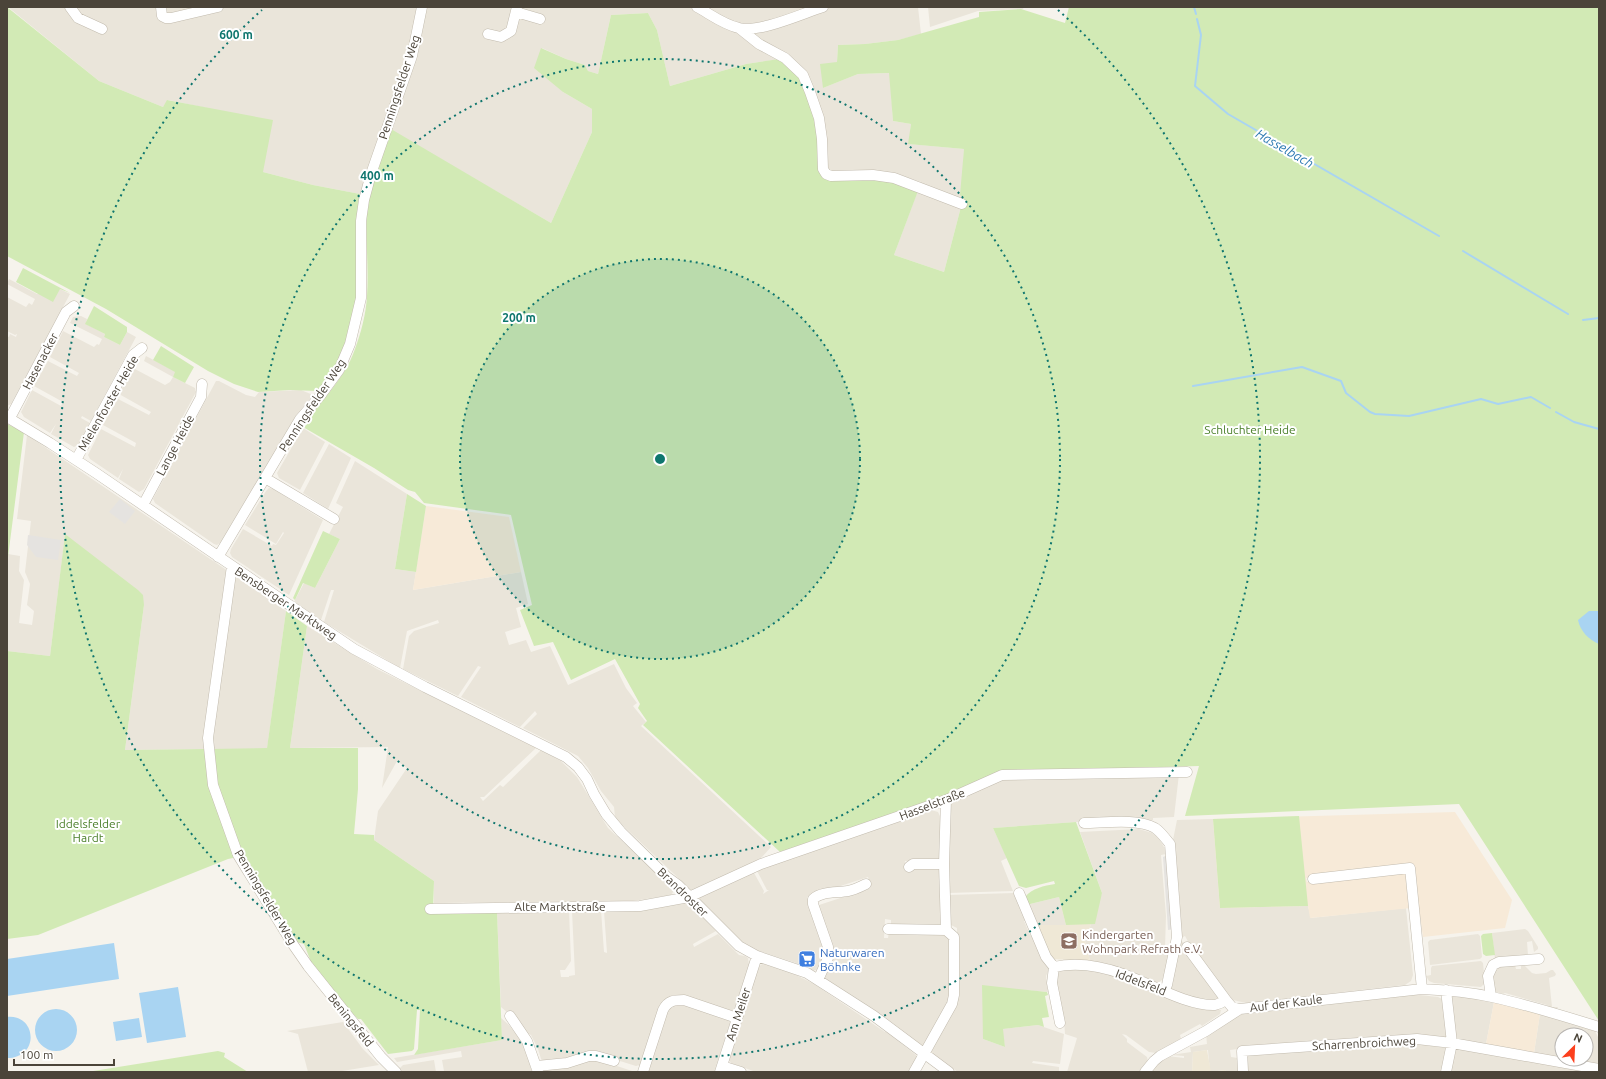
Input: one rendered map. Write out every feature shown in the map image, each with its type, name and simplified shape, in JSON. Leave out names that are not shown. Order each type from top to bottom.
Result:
[{"type":"street","points":[[70,7],[78,18],[102,29]]},
{"type":"street","points":[[161,7],[162,16],[171,18],[218,7]]},
{"type":"street","name":"Penningsfelder Weg","points":[[218,557],[300,419],[320,396],[339,370],[350,344],[361,298],[361,221],[364,200],[371,174],[412,56],[422,7]]},
{"type":"street","points":[[697,7],[731,26],[748,29],[761,28],[822,7]]},
{"type":"street","points":[[488,34],[501,37],[511,31],[516,10],[540,19]]},
{"type":"street","points":[[739,28],[759,44],[785,58],[803,75],[819,118],[822,138],[823,169],[826,174],[831,176],[873,175],[894,178],[962,204]]},
{"type":"street","name":"Hasenacker","points":[[8,417],[66,312],[74,306]]},
{"type":"street","name":"Mielenforster Heide","points":[[76,460],[133,355],[142,348]]},
{"type":"street","name":"Lange Heide","points":[[143,505],[201,397],[202,384]]},
{"type":"street","name":"Bensberger Marktweg","points":[[8,417],[76,460],[218,557],[386,668],[546,747],[566,758],[578,767]]},
{"type":"street","points":[[266,478],[334,520]]},
{"type":"street","name":"Penningsfelder Weg","points":[[232,566],[208,738],[208,754],[213,785],[238,855],[308,966]]},
{"type":"street","name":"Brandroster","points":[[578,767],[587,779],[606,814],[621,832],[739,946],[757,956],[797,968],[818,980],[874,1016],[949,1072]]},
{"type":"street","name":"Hasselstraße","points":[[689,897],[761,864],[946,800],[1002,775],[1187,772]]},
{"type":"street","points":[[946,800],[944,864],[946,930]]},
{"type":"street","points":[[1084,823],[1144,824],[1154,827],[1161,832],[1170,844],[1177,937],[1167,985],[1164,991]]},
{"type":"street","points":[[909,867],[913,864],[944,864]]},
{"type":"street","points":[[1313,879],[1410,868],[1422,988]]},
{"type":"street","points":[[818,980],[828,958],[828,947],[813,904],[813,899],[832,892],[848,891],[866,884]]},
{"type":"street","points":[[1019,893],[1046,957],[1054,967],[1052,983],[1060,1023]]},
{"type":"street","name":"Alte Marktstraße","points":[[430,909],[640,906],[689,897]]},
{"type":"street","points":[[888,929],[946,930],[954,937],[954,996],[952,1004],[914,1072]]},
{"type":"street","points":[[1187,947],[1226,1000],[1232,1007],[1240,1009]]},
{"type":"street","name":"Am Meiler","points":[[721,1069],[757,956]]},
{"type":"street","points":[[1491,996],[1488,976],[1492,965],[1499,962],[1538,959]]},
{"type":"street","name":"Iddelsfeld","points":[[1054,967],[1070,965],[1103,968],[1181,997],[1203,1003],[1215,1004],[1226,1000]]},
{"type":"street","name":"Beningsfeld","points":[[308,966],[381,1057],[396,1072]]},
{"type":"street","name":"Auf der Kaule","points":[[1145,1072],[1160,1056],[1206,1031],[1240,1009],[1422,988],[1491,996],[1599,1027]]},
{"type":"street","points":[[1446,990],[1452,1043],[1446,1072]]},
{"type":"street","points":[[643,1072],[663,1010],[670,1002],[684,1000],[737,1018]]},
{"type":"street","points":[[510,1016],[527,1041],[537,1069],[567,1064],[589,1056],[596,1056],[614,1061]]},
{"type":"street","name":"Scharrenbroichweg","points":[[1243,1072],[1242,1051],[1416,1039],[1452,1043],[1599,1069]]},
{"type":"street","points":[[721,1069],[741,1072]]},
{"type":"shaded area","points":[[8,7],[918,7],[921,34],[898,40],[865,44],[838,45],[837,62],[823,88],[858,74],[890,73],[893,121],[911,124],[909,144],[964,149],[962,203],[944,272],[894,255],[921,182],[896,174],[833,173],[827,171],[787,58],[746,64],[670,86],[657,30],[648,13],[611,15],[598,74],[588,71],[585,65],[566,59],[542,48],[563,92],[592,109],[592,132],[551,223],[384,126],[360,194],[313,185],[263,172],[207,108],[168,100],[163,107],[99,81]]},
{"type":"shaded area","points":[[928,7],[1024,7],[1023,9],[978,11],[930,27]]},
{"type":"shaded area","points":[[9,279],[37,294],[60,289],[70,294],[11,404],[7,406],[7,336],[9,337],[10,334],[16,337],[17,334],[15,335],[7,331],[7,297],[26,307],[29,303],[32,305],[35,299],[7,284]]},
{"type":"shaded area","points":[[81,316],[87,319],[86,324],[105,334],[104,337],[120,345],[127,332],[136,337],[91,421],[82,416],[81,418],[90,423],[78,445],[74,447],[51,434],[56,424],[50,433],[24,417],[21,412],[32,390],[61,406],[63,402],[34,386],[48,361],[77,376],[79,373],[50,357],[63,331],[94,347],[97,344],[99,345],[102,339],[70,323],[73,317]]},
{"type":"shaded area","points":[[146,356],[176,372],[173,377],[144,361]]},
{"type":"shaded area","points":[[133,368],[165,385],[170,382],[173,377],[195,388],[196,392],[144,489],[139,492],[119,479],[123,469],[118,478],[90,459],[88,455],[101,429],[135,447],[136,443],[103,425],[118,399],[149,415],[151,412],[119,394]]},
{"type":"shaded area","points":[[216,381],[219,381],[246,395],[255,397],[259,392],[301,390],[313,395],[297,414],[221,542],[217,545],[155,503],[153,499]]},
{"type":"shaded area","points":[[303,428],[325,442],[300,490],[279,478],[277,473]]},
{"type":"shaded area","points":[[27,435],[228,571],[204,749],[125,750],[144,605],[65,535],[50,656],[7,651],[8,554],[20,556],[19,571],[24,580],[19,623],[32,625],[34,611],[27,605],[30,584],[25,572],[31,521],[17,519]]},
{"type":"shaded area","points":[[329,444],[351,458],[328,509],[303,493]]},
{"type":"shaded area","points":[[355,461],[407,494],[395,569],[416,572],[413,590],[521,572],[528,604],[516,608],[521,627],[505,632],[509,645],[526,640],[531,652],[550,646],[568,685],[614,664],[626,688],[637,703],[633,706],[646,722],[641,726],[771,847],[761,858],[692,891],[617,820],[615,817],[614,807],[601,791],[588,768],[578,756],[523,728],[537,714],[535,711],[520,727],[461,697],[481,667],[478,666],[458,696],[403,669],[409,636],[414,631],[439,623],[438,620],[407,631],[400,668],[324,622],[334,590],[331,590],[321,620],[294,602],[304,583],[315,588],[340,539],[329,534],[343,507],[336,503]]},
{"type":"shaded area","points":[[269,488],[323,520],[289,595],[232,557],[230,553],[243,529],[272,546],[273,544],[276,545],[284,533],[283,532],[276,544],[245,525]]},
{"type":"shaded area","points":[[120,499],[135,511],[125,524],[109,512]]},
{"type":"shaded area","points":[[426,506],[509,517],[521,572],[413,590]]},
{"type":"shaded area","points":[[28,535],[61,540],[58,560],[36,557],[27,545]]},
{"type":"shaded area","points":[[235,578],[238,578],[286,611],[267,749],[210,749]]},
{"type":"shaded area","points":[[307,626],[377,669],[536,748],[484,797],[480,797],[483,801],[500,785],[503,787],[541,750],[561,761],[577,777],[608,828],[673,889],[671,895],[633,901],[434,903],[434,881],[374,840],[378,811],[407,768],[397,761],[382,788],[388,747],[290,748]]},
{"type":"shaded area","points":[[1179,774],[1174,817],[1153,818],[1153,820],[1076,822],[993,828],[1007,858],[1001,861],[1013,891],[948,893],[948,804],[1003,779]]},
{"type":"shaded area","points":[[931,810],[938,812],[940,816],[941,858],[936,862],[905,861],[904,870],[908,871],[913,866],[936,866],[940,868],[941,923],[939,927],[934,929],[914,928],[891,926],[891,920],[885,919],[884,938],[888,938],[889,932],[944,935],[950,939],[950,997],[948,1005],[927,1042],[923,1045],[920,1045],[825,978],[830,960],[831,949],[816,906],[871,888],[868,877],[807,897],[825,945],[825,957],[819,969],[812,971],[796,963],[756,950],[747,945],[734,936],[697,899],[698,896],[753,871],[764,891],[763,894],[769,890],[767,890],[756,869]]},
{"type":"shaded area","points":[[1455,812],[1512,900],[1505,928],[1423,937],[1413,866],[1306,878],[1307,882],[1400,872],[1404,873],[1406,874],[1411,908],[1310,918],[1308,906],[1220,908],[1213,819]]},
{"type":"shaded area","points":[[1213,819],[1220,908],[1308,906],[1311,918],[1406,908],[1413,975],[1411,981],[1405,985],[1246,1003],[1233,1000],[1228,996],[1185,936],[1181,938],[1181,919],[1175,847],[1173,840],[1177,820]]},
{"type":"shaded area","points":[[1139,829],[1152,833],[1158,837],[1166,854],[1161,855],[1166,916],[1165,948],[1170,954],[1163,979],[1158,983],[1124,969],[1090,961],[1085,941],[1102,893],[1080,832]]},
{"type":"shaded area","points":[[1168,855],[1174,929],[1168,930],[1163,857]]},
{"type":"shaded area","points":[[1014,893],[1026,921],[1024,921],[1030,935],[1032,935],[1043,961],[1049,969],[1046,976],[1048,992],[1024,990],[983,1039],[1005,1047],[1002,1029],[1038,1025],[1064,1034],[1060,1064],[1033,1061],[1032,1063],[1059,1067],[1059,1072],[958,1072],[931,1054],[930,1051],[957,991],[957,928],[951,925],[948,895]]},
{"type":"shaded area","points":[[1059,897],[1066,925],[1035,925],[1026,905]]},
{"type":"shaded area","points":[[687,901],[716,931],[693,944],[694,947],[718,934],[739,955],[748,958],[749,965],[734,1010],[731,1011],[676,996],[640,1065],[636,1066],[607,1057],[542,1062],[538,1049],[531,1035],[527,1033],[501,1007],[497,912],[569,911],[571,961],[565,970],[560,970],[561,977],[569,977],[575,975],[572,911],[601,910],[604,952],[607,953],[604,911]]},
{"type":"shaded area","points":[[1061,906],[1095,924],[1091,924],[1085,941],[1090,961],[1051,959],[1037,925],[1066,925]]},
{"type":"shaded area","points":[[1525,929],[1528,931],[1538,949],[1534,952],[1532,941],[1527,942],[1528,955],[1495,960],[1492,933]]},
{"type":"shaded area","points":[[1478,934],[1480,936],[1482,957],[1480,959],[1430,965],[1428,942],[1430,940]]},
{"type":"shaded area","points":[[1181,940],[1220,996],[1218,1000],[1198,998],[1172,989],[1171,987]]},
{"type":"shaded area","points":[[1481,961],[1483,963],[1485,983],[1481,987],[1434,983],[1429,981],[1426,976],[1431,975],[1432,966]]},
{"type":"shaded area","points":[[764,963],[788,971],[814,984],[885,1032],[886,1031],[917,1056],[910,1072],[756,1072],[731,1063],[729,1060],[758,967]]},
{"type":"shaded area","points":[[1521,964],[1532,973],[1536,974],[1546,973],[1553,970],[1556,974],[1555,976],[1549,978],[1552,1007],[1558,1007],[1556,1010],[1548,1007],[1547,1005],[1505,993],[1495,992],[1492,977],[1494,971],[1499,967],[1515,965],[1516,969],[1521,969]]},
{"type":"shaded area","points":[[1059,969],[1091,970],[1110,974],[1199,1007],[1221,1010],[1220,1014],[1202,1026],[1200,1024],[1180,1035],[1181,1039],[1156,1053],[1149,1052],[1126,1035],[1122,1034],[1127,1039],[1127,1042],[1147,1057],[1148,1062],[1140,1072],[1067,1072],[1077,1038],[1065,1034],[1064,1018],[1055,978]]},
{"type":"shaded area","points":[[1411,994],[1438,997],[1442,999],[1447,1038],[1407,1036],[1295,1042],[1230,1050],[1231,1057],[1238,1058],[1240,1070],[1235,1072],[1226,1072],[1225,1070],[1210,1072],[1208,1050],[1193,1052],[1192,1072],[1153,1071],[1153,1068],[1167,1056],[1184,1058],[1184,1056],[1171,1055],[1191,1052],[1190,1047],[1207,1044],[1206,1034],[1241,1013]]},
{"type":"shaded area","points":[[1454,995],[1494,1002],[1486,1044],[1455,1039],[1450,998]]},
{"type":"shaded area","points":[[678,1002],[730,1020],[714,1072],[646,1072],[668,1007]]},
{"type":"shaded area","points":[[1494,1002],[1540,1014],[1534,1053],[1486,1044]]},
{"type":"shaded area","points":[[1540,1014],[1582,1027],[1554,1027],[1554,1057],[1534,1053]]},
{"type":"shaded area","points":[[501,1018],[509,1025],[519,1038],[527,1052],[532,1072],[439,1072],[444,1071],[442,1060],[462,1057],[461,1051],[397,1062],[394,1058],[502,1040]]},
{"type":"shaded area","points":[[343,1022],[363,1049],[379,1065],[336,1072],[308,1072],[298,1034],[287,1031]]},
{"type":"shaded area","points":[[1594,1031],[1599,1039],[1599,1065],[1594,1064]]},
{"type":"shaded area","points":[[1417,1044],[1446,1048],[1443,1072],[1246,1072],[1244,1055]]},
{"type":"shaded area","points":[[1456,1048],[1554,1065],[1554,1067],[1565,1067],[1594,1072],[1450,1072]]},
{"type":"shaded area","points":[[1207,1050],[1211,1072],[1192,1072],[1193,1052]]},
{"type":"shaded area","points":[[434,1060],[436,1072],[401,1072],[399,1069],[403,1065]]},
{"type":"shaded area","points":[[591,1060],[605,1062],[635,1072],[544,1072],[544,1068]]},
{"type":"shaded area","points":[[1225,1070],[1226,1072],[1211,1072]]},
{"type":"green space","points":[[7,7],[99,81],[163,107],[167,100],[273,120],[263,172],[313,185],[360,194],[357,304],[345,349],[333,372],[318,391],[290,390],[258,392],[234,384],[208,371],[106,309],[7,256]]},
{"type":"green space","name":"Schluchter Heide","points":[[1069,7],[1599,7],[1599,1021],[1459,804],[1185,816],[1199,766],[1124,768],[1031,774],[975,785],[780,852],[643,725],[647,721],[638,708],[640,704],[615,659],[571,680],[553,642],[534,646],[520,610],[532,605],[511,515],[424,503],[415,492],[408,490],[374,468],[303,427],[345,371],[359,336],[367,296],[368,198],[376,168],[391,129],[551,223],[592,132],[592,109],[563,92],[534,68],[541,48],[566,59],[585,65],[588,71],[598,74],[611,15],[648,13],[657,30],[670,86],[746,64],[779,59],[799,76],[815,118],[818,139],[819,170],[827,180],[872,179],[893,182],[918,191],[894,255],[944,272],[962,203],[962,197],[960,195],[964,149],[908,144],[911,124],[893,121],[889,73],[858,74],[823,88],[820,64],[837,62],[838,45],[865,44],[898,40],[979,17],[979,12],[1021,9],[1065,23]]},
{"type":"green space","points":[[23,268],[70,293],[60,289],[53,302],[16,282]]},
{"type":"green space","points":[[94,306],[127,327],[127,332],[120,345],[104,337],[105,334],[85,324]]},
{"type":"green space","points":[[161,346],[194,367],[185,383],[173,377],[175,372],[153,360]]},
{"type":"green space","points":[[7,424],[24,432],[7,565]]},
{"type":"green space","points":[[407,494],[426,506],[416,572],[395,569]]},
{"type":"green space","points":[[323,531],[340,539],[315,588],[303,583],[295,600],[293,598]]},
{"type":"green space","name":"Iddelsfelder Hardt","points":[[65,534],[143,595],[144,605],[125,750],[204,749],[209,776],[238,857],[228,859],[38,935],[7,939],[7,651],[50,656]]},
{"type":"green space","points":[[286,611],[307,626],[290,748],[358,748],[358,789],[354,834],[374,835],[374,840],[434,881],[433,912],[497,912],[502,1040],[414,1055],[418,1049],[420,1010],[417,1010],[414,1049],[412,1051],[388,1054],[361,1019],[358,1019],[339,999],[313,967],[304,944],[296,942],[243,857],[220,799],[210,749],[267,748]]},
{"type":"green space","points":[[1299,816],[1308,906],[1220,908],[1213,819]]},
{"type":"green space","points":[[1076,822],[1102,893],[1095,924],[1066,925],[1059,897],[1026,905],[1025,897],[1031,891],[1055,884],[1054,881],[1026,888],[1019,886],[993,828]]},
{"type":"green space","points":[[1492,933],[1495,955],[1486,956],[1483,954],[1481,936],[1483,934]]},
{"type":"green space","points":[[982,985],[1047,992],[1048,995],[1045,996],[1049,1017],[1042,1018],[1044,1027],[1038,1025],[1003,1029],[1005,1047],[983,1039]]},
{"type":"green space","points":[[218,1051],[225,1053],[224,1057],[248,1072],[87,1072]]},
{"type":"water","points":[[1589,611],[1599,611],[1599,644],[1586,635],[1579,624],[1578,620]]},
{"type":"water","points":[[114,943],[119,979],[7,996],[7,959]]},
{"type":"water","points":[[178,987],[186,1037],[147,1043],[139,993]]},
{"type":"water","points":[[52,1009],[60,1009],[68,1012],[74,1018],[77,1030],[74,1042],[68,1048],[60,1051],[52,1051],[44,1048],[38,1042],[35,1034],[35,1026],[38,1018],[44,1012]]},
{"type":"water","points":[[7,1017],[17,1018],[24,1022],[29,1029],[31,1036],[25,1051],[18,1056],[7,1058]]},
{"type":"water","points":[[139,1018],[142,1037],[116,1041],[113,1022]]},
{"type":"waterway","name":"Hasselbach","points":[[1194,7],[1196,14]]},
{"type":"waterway","name":"Hasselbach","points":[[1197,19],[1201,35],[1195,86],[1228,114],[1439,236]]},
{"type":"waterway","name":"Hasselbach","points":[[1463,251],[1568,314]]},
{"type":"waterway","name":"Hasselbach","points":[[1583,320],[1599,318]]},
{"type":"waterway","points":[[1193,386],[1302,367],[1341,381],[1346,393],[1370,412],[1375,414],[1409,416],[1481,399],[1498,404],[1531,397],[1550,408]]},
{"type":"waterway","points":[[1556,412],[1574,422],[1599,429]]},
{"type":"place","name":"Kindergarten Wohnpark Refrath e.V.","points":[[1069,941]]},
{"type":"place","name":"Naturwaren Böhnke","points":[[807,959]]}]
